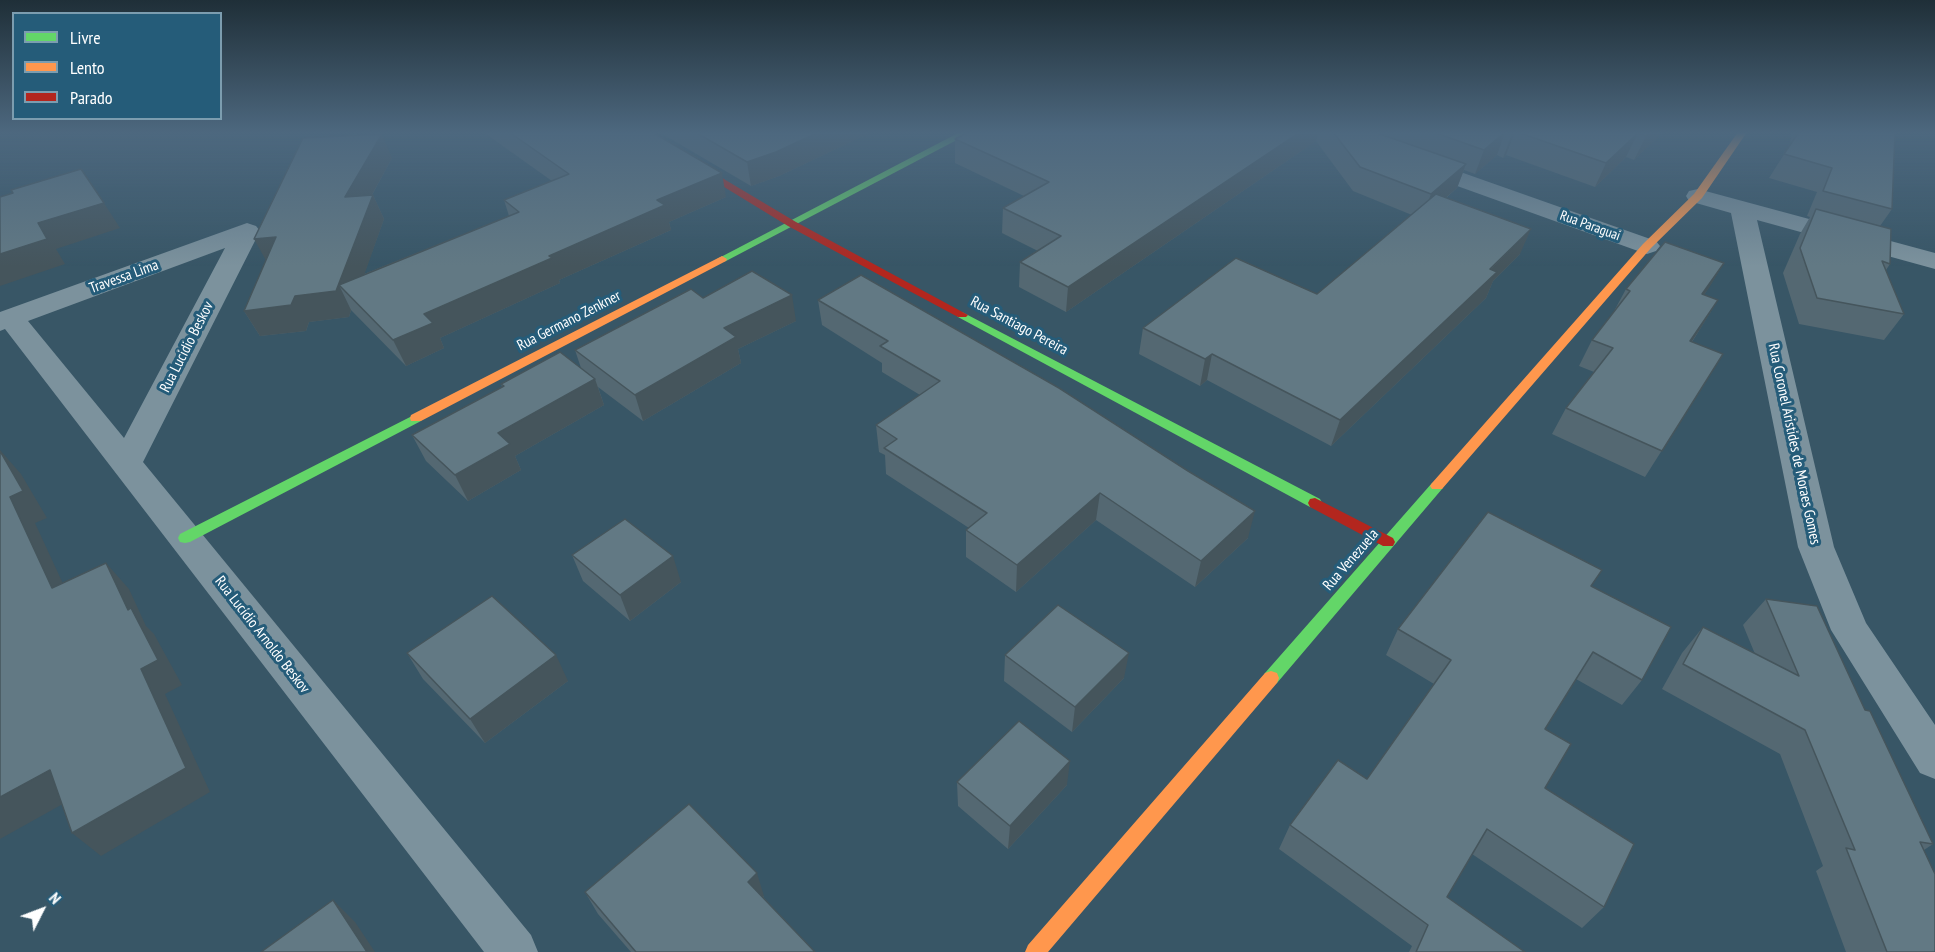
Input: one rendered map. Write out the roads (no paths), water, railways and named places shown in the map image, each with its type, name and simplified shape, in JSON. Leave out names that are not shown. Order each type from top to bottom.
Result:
[{"type":"street","name":"Rua Santiago Pereira","points":[[713,176],[792,224],[1388,542]]},
{"type":"street","name":"Rua Germano Zenkner","points":[[185,538],[883,176]]},
{"type":"street","name":"Rua Paraguai","points":[[1452,176],[1647,246]]},
{"type":"street","points":[[1712,176],[1698,196],[1935,261]]},
{"type":"street","name":"Rua Venezuela","points":[[1035,952],[1388,542],[1647,246],[1698,196]]},
{"type":"street","name":"Rua Coronel Aristides de Moraes Gomes","points":[[1742,207],[1816,547],[1850,630],[1935,760]]},
{"type":"street","name":"Travessa Lima","points":[[5,320],[247,231]]},
{"type":"street","name":"Rua Lucidio Beskov","points":[[127,462],[247,231]]},
{"type":"street","name":"Rua Lucídio Arnoldo Beskov","points":[[5,320],[127,462],[514,952]]}]
